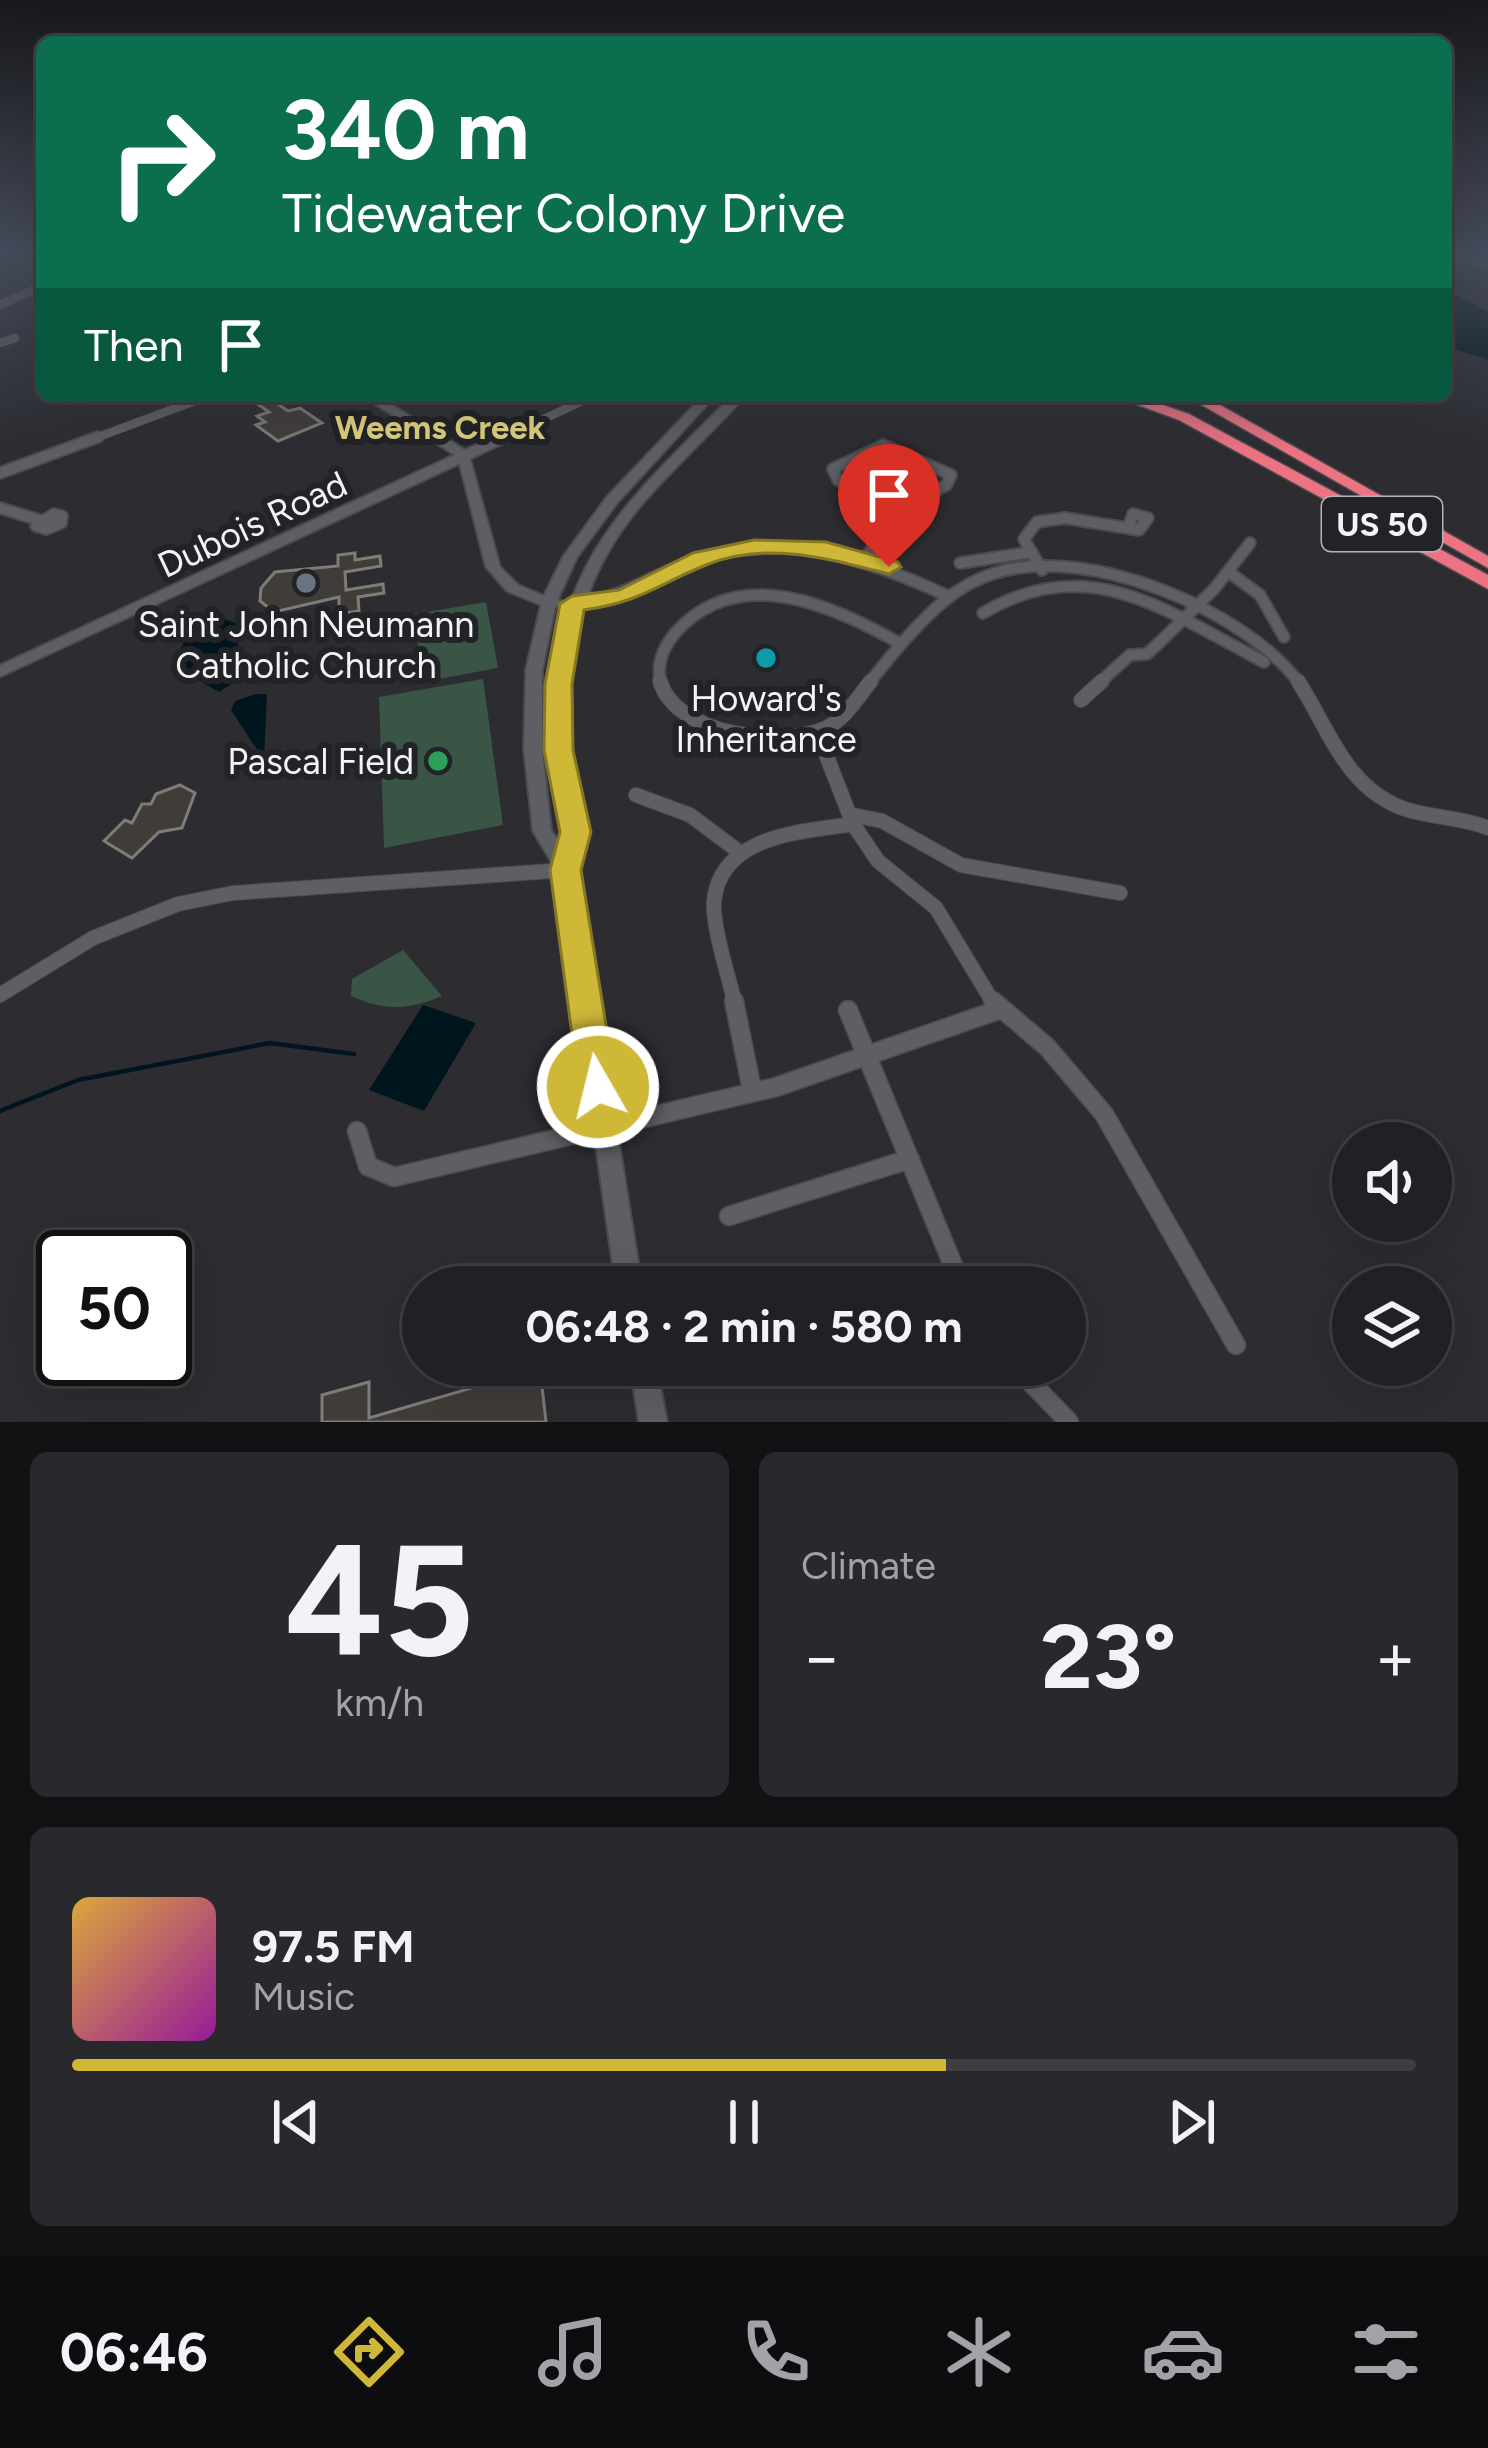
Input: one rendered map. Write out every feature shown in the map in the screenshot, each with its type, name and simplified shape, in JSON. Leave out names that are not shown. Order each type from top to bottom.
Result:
[{"type":"highway","points":[[1139,402],[1184,417],[1295,475]]},
{"type":"highway","name":"US 50","points":[[1176,402],[1488,583]]},
{"type":"highway","name":"US 50","points":[[1203,402],[1488,563]]},
{"type":"highway","points":[[1213,402],[1332,477]]},
{"type":"main road","points":[[380,402],[464,455],[493,567],[503,583],[521,596],[572,604]]},
{"type":"main road","points":[[566,870],[542,831],[532,749],[534,670],[549,602],[570,556],[612,500],[703,402]]},
{"type":"main road","points":[[625,1266],[566,870],[575,832],[559,750],[558,684],[572,604],[590,564],[616,523],[733,402]]},
{"type":"main road","points":[[647,1386],[653,1422]]},
{"type":"street","points":[[0,343],[14,338]]},
{"type":"street","points":[[0,472],[192,402]]},
{"type":"street","name":"Dubois Road","points":[[0,671],[580,402]]},
{"type":"street","points":[[865,558],[898,513],[946,485],[951,476],[883,445],[832,470],[838,480],[898,513]]},
{"type":"street","points":[[0,508],[39,520]]},
{"type":"street","points":[[1048,582],[1024,539],[1027,531],[1046,519],[1128,528]]},
{"type":"street","points":[[1081,700],[1130,655],[1147,654],[1182,622],[1230,573],[1250,542]]},
{"type":"street","points":[[572,604],[625,596],[676,568],[741,548],[806,546],[865,558],[950,597]]},
{"type":"street","points":[[960,563],[1031,552]]},
{"type":"street","points":[[904,646],[839,613],[754,593],[727,598],[676,629],[658,668],[662,687],[678,710],[717,728],[761,735],[818,734],[837,722],[950,597],[987,574],[1039,565],[1106,572],[1249,636],[1287,667],[1372,793],[1415,816],[1470,819],[1488,828]]},
{"type":"street","points":[[1230,573],[1260,595],[1284,638]]},
{"type":"street","points":[[983,613],[1007,594],[1048,582],[1099,586],[1264,662]]},
{"type":"street","points":[[818,734],[853,820],[878,861],[936,908],[998,1010],[1047,1046],[1104,1114],[1236,1346]]},
{"type":"street","points":[[636,795],[690,815],[738,851]]},
{"type":"street","points":[[752,1090],[714,902],[720,876],[738,851],[761,841],[853,820],[882,821],[961,866],[1120,892]]},
{"type":"street","points":[[0,995],[93,938],[178,904],[233,893],[566,870]]},
{"type":"street","points":[[848,1010],[953,1266]]},
{"type":"street","points":[[357,1131],[368,1166],[394,1177],[604,1131],[871,1057],[998,1010]]},
{"type":"street","points":[[730,1216],[910,1159]]},
{"type":"street","points":[[1034,1386],[1069,1422]]},
{"type":"green space","points":[[486,602],[498,668],[422,682],[415,614]]},
{"type":"green space","name":"Pascal Field","points":[[483,679],[503,825],[384,848],[379,697]]},
{"type":"green space","points":[[403,950],[442,996],[397,1007],[351,996],[352,979]]},
{"type":"water","points":[[1452,318],[1488,318],[1488,359],[1452,349]]},
{"type":"water","points":[[211,615],[239,624],[236,681],[219,692],[195,678],[177,656],[188,633]]},
{"type":"water","points":[[267,694],[264,760],[231,710],[235,701]]},
{"type":"water","points":[[423,1005],[476,1023],[424,1111],[369,1090]]},
{"type":"building","points":[[275,402],[288,411],[300,408],[322,423],[278,441],[256,425],[265,422],[257,416],[269,412],[256,403]]},
{"type":"building","name":"Saint John Neumann Catholic Church","points":[[355,553],[355,560],[380,556],[381,566],[345,572],[346,590],[383,584],[384,593],[358,597],[359,611],[339,614],[339,597],[274,612],[260,601],[261,588],[275,572],[338,566],[338,555]]},
{"type":"building","points":[[180,785],[195,793],[182,828],[159,832],[132,858],[104,841],[125,820],[132,823],[142,804],[151,804],[156,794]]},
{"type":"building","points":[[369,1382],[369,1418],[478,1386],[542,1386],[546,1422],[322,1422],[322,1395]]},
{"type":"waterway","points":[[0,1111],[78,1080],[270,1043],[354,1054]]},
{"type":"place","name":"Saint John Neumann Catholic Church","points":[[306,583]]},
{"type":"place","name":"Howard's Inheritance","points":[[766,658]]},
{"type":"place","name":"Pascal Field","points":[[438,761]]},
{"type":"district","name":"Weems Creek","points":[[440,427]]},
{"type":"route","points":[[598,1087],[566,870],[575,832],[559,750],[558,684],[572,604],[625,596],[701,558],[754,547],[826,549],[889,567]]}]
